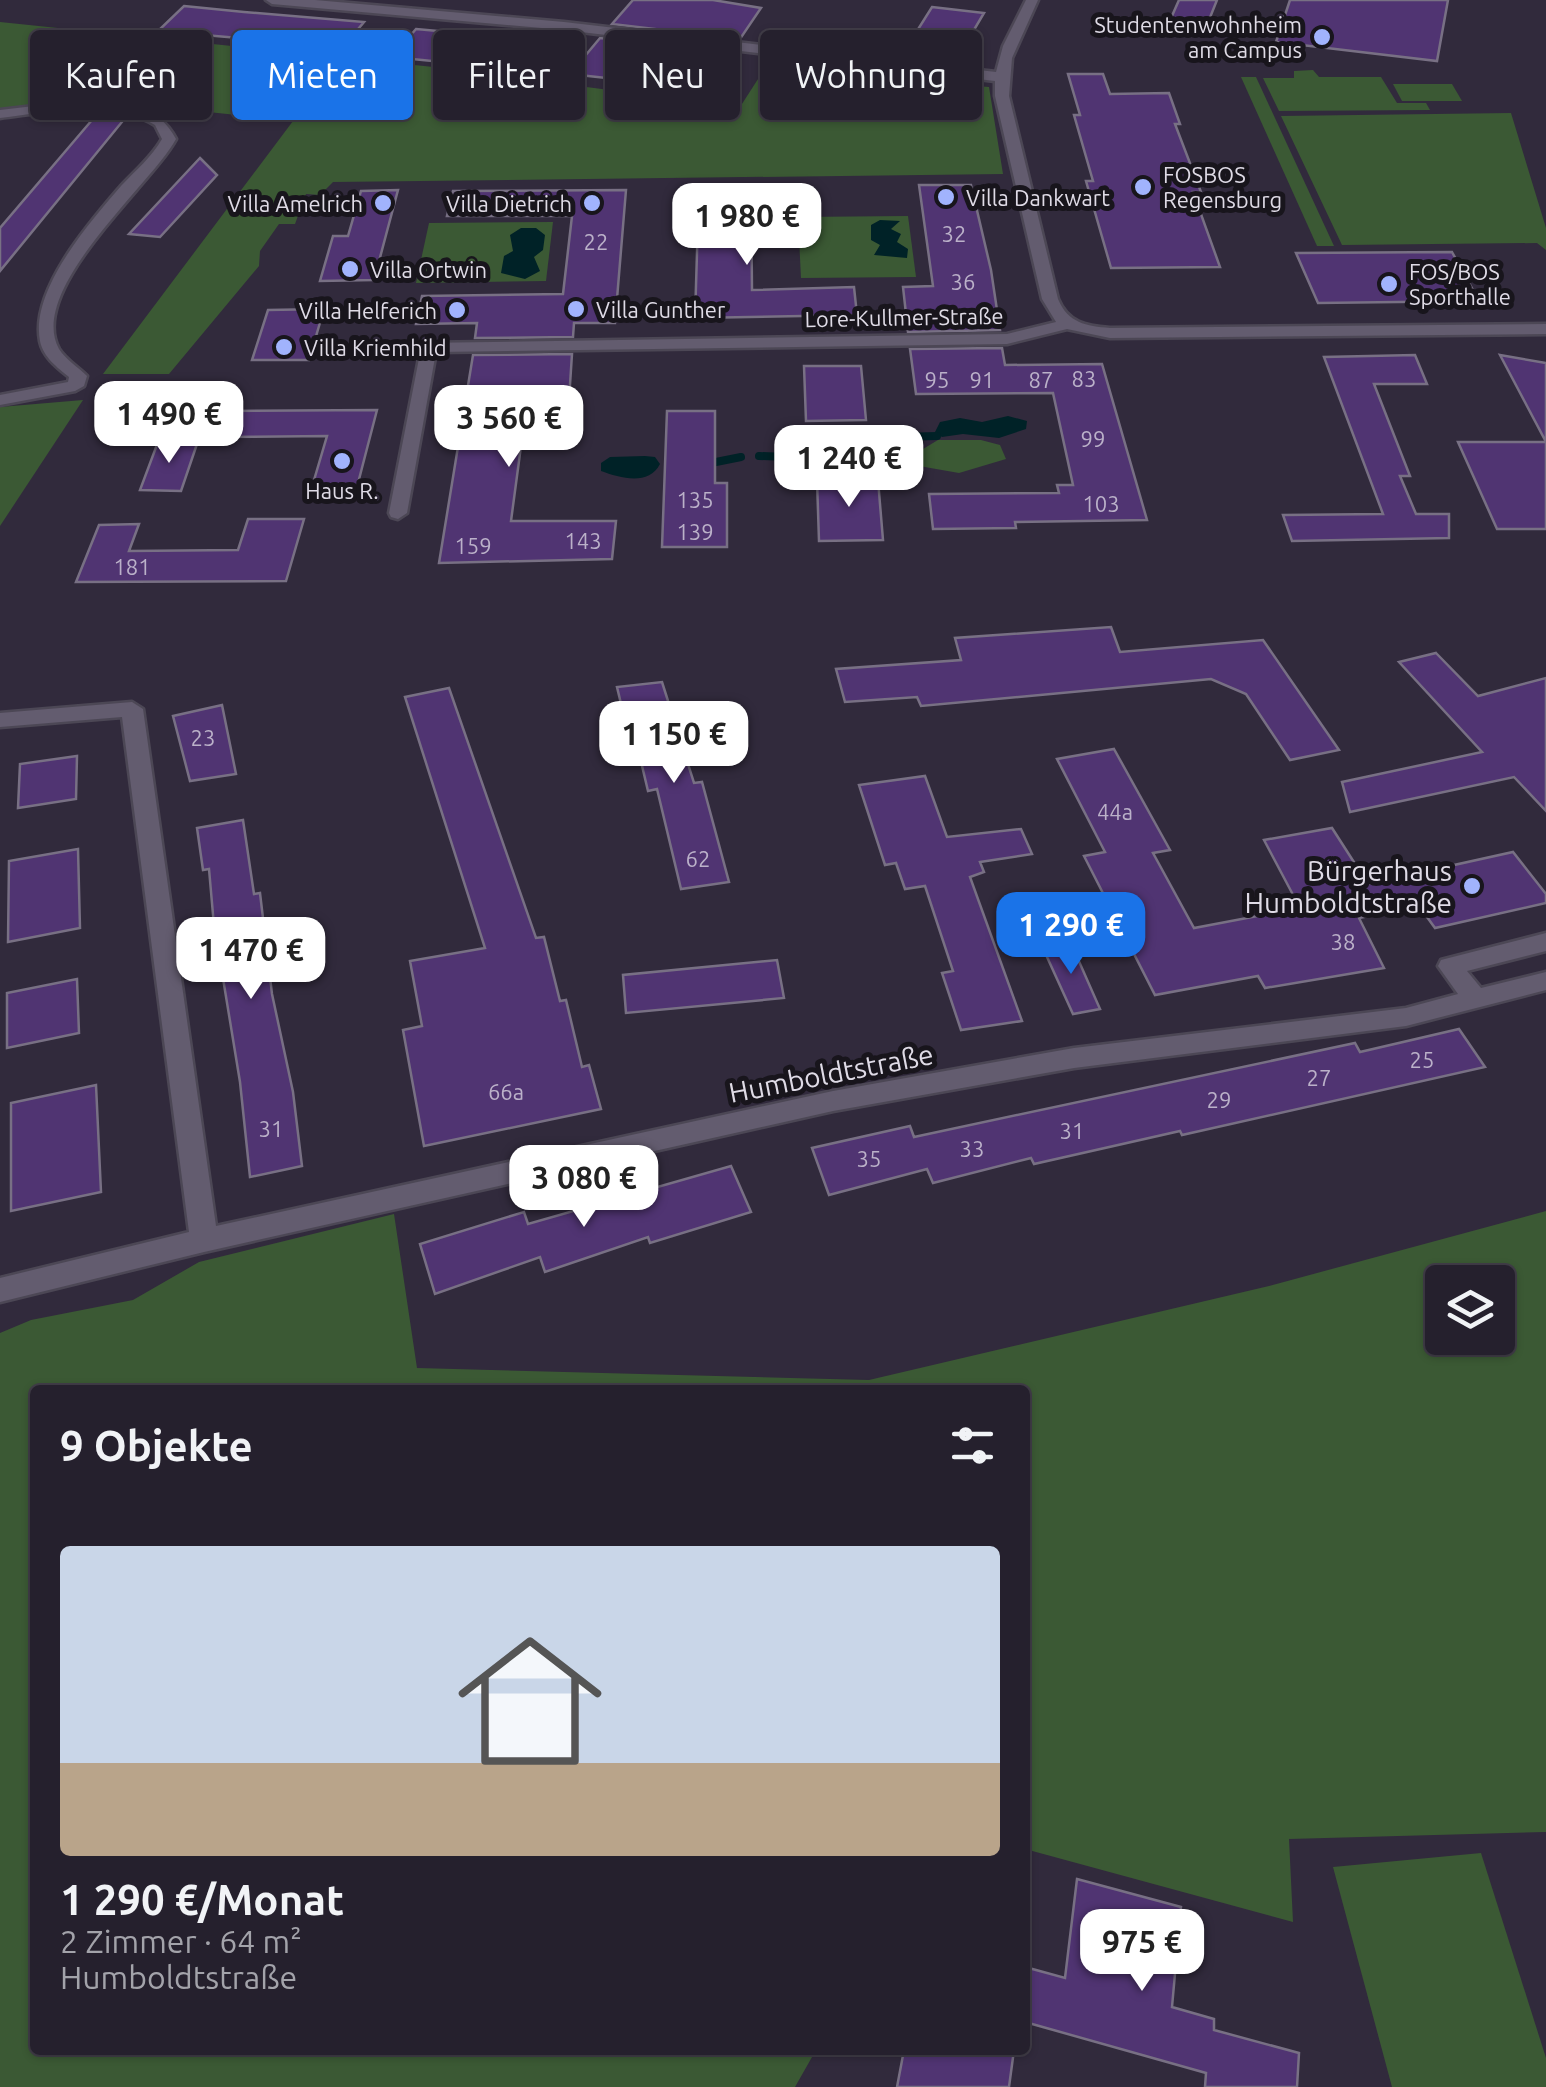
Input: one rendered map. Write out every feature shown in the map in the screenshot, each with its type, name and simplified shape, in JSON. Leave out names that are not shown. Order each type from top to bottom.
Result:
[{"type":"street","points":[[272,0],[564,26],[1000,77]]},
{"type":"street","points":[[1032,0],[1007,52],[1000,77],[1013,150],[1050,300],[1056,314],[1068,324]]},
{"type":"street","points":[[0,114],[88,106],[143,110],[164,123],[169,139],[91,230],[66,272],[52,308],[47,338],[58,358],[78,376],[75,386],[0,400]]},
{"type":"street","name":"Lore-Kullmer-Straße","points":[[398,513],[428,346],[1007,339],[1068,324],[1086,332],[1110,333],[1546,329]]},
{"type":"street","points":[[0,720],[132,709],[204,1240]]},
{"type":"street","points":[[1476,999],[1450,966],[1546,942]]},
{"type":"street","name":"Humboldtstraße","points":[[0,1290],[204,1240],[833,1101],[1074,1058],[1406,1017],[1546,981]]},
{"type":"green space","points":[[0,22],[77,30],[30,30],[30,106],[0,109]]},
{"type":"green space","points":[[212,44],[232,46],[232,115],[212,112]]},
{"type":"green space","points":[[413,65],[433,67],[433,120],[585,120],[585,87],[605,89],[605,120],[740,120],[740,107],[760,76],[760,120],[982,120],[982,86],[989,87],[1003,174],[333,182],[320,195],[306,194],[295,224],[279,224],[260,251],[259,266],[169,374],[103,374],[293,121],[283,120],[413,120]]},
{"type":"green space","points":[[1313,70],[1319,77],[1381,77],[1397,103],[1426,103],[1430,110],[1279,111],[1263,78],[1294,78],[1294,71]]},
{"type":"green space","points":[[1241,77],[1256,77],[1334,246],[1317,246]]},
{"type":"green space","points":[[1393,84],[1452,84],[1462,101],[1402,101]]},
{"type":"green space","points":[[1511,113],[1546,228],[1546,250],[1537,243],[1342,245],[1281,116]]},
{"type":"green space","points":[[908,216],[916,277],[801,278],[798,217]]},
{"type":"green space","points":[[553,222],[546,281],[416,283],[429,223]]},
{"type":"green space","points":[[83,400],[0,526],[0,407]]},
{"type":"green space","points":[[938,440],[981,440],[1000,445],[1006,459],[959,473],[919,466],[918,452]]},
{"type":"green space","points":[[1546,1211],[1546,1832],[1289,1839],[1293,1922],[1030,1850],[1030,1385],[30,1385],[30,2055],[813,2055],[795,2087],[0,2087],[0,1333],[31,1320],[133,1300],[199,1262],[394,1214],[417,1368],[869,1380],[1269,1286]]},
{"type":"green space","points":[[1481,1853],[1546,2058],[1546,2087],[1392,2087],[1333,1867]]},
{"type":"shaded area","points":[[880,220],[900,221],[891,229],[901,234],[897,242],[908,249],[907,258],[874,255],[880,245],[871,240],[871,225]]},
{"type":"shaded area","points":[[521,228],[536,228],[545,235],[543,250],[534,257],[540,271],[525,279],[501,273],[504,256],[513,251],[510,235]]},
{"type":"shaded area","points":[[1008,416],[1027,421],[1026,429],[999,438],[963,434],[942,437],[935,432],[940,422],[960,418],[982,422]]},
{"type":"shaded area","points":[[610,457],[655,457],[660,464],[642,478],[601,471],[601,463]]},
{"type":"building","points":[[633,0],[713,0],[761,8],[740,39],[740,30],[663,30],[612,24]]},
{"type":"building","points":[[1179,0],[1217,0],[1205,30],[1168,25]]},
{"type":"building","points":[[1290,0],[1448,0],[1437,61],[1276,42]]},
{"type":"building","points":[[184,6],[364,22],[357,30],[232,30],[232,37],[212,36],[212,30],[159,30]]},
{"type":"building","points":[[932,7],[984,13],[974,30],[918,30]]},
{"type":"building","points":[[416,29],[433,31],[433,61],[413,59]]},
{"type":"building","points":[[600,38],[605,39],[605,78],[585,76],[585,56]]},
{"type":"building","name":"FOSBOS Regensburg","points":[[1068,74],[1103,74],[1110,94],[1169,93],[1180,124],[1175,124],[1201,192],[1193,192],[1220,267],[1111,268],[1086,181],[1093,181],[1074,115],[1080,115]]},
{"type":"building","points":[[92,120],[124,120],[0,271],[0,228]]},
{"type":"building","points":[[200,158],[217,175],[160,237],[129,234]]},
{"type":"building","points":[[919,185],[971,185],[1000,330],[908,332],[903,287],[933,286]]},
{"type":"building","points":[[699,188],[751,188],[752,290],[854,287],[857,315],[695,318]]},
{"type":"building","points":[[398,190],[374,280],[320,281],[333,236],[348,236],[361,191]]},
{"type":"building","points":[[626,190],[615,323],[574,323],[573,337],[475,338],[477,323],[416,324],[422,296],[563,294],[572,216],[447,216],[453,191]]},
{"type":"building","name":"FOS/BOS Sporthalle","points":[[1452,252],[1479,301],[1318,303],[1296,253]]},
{"type":"building","points":[[324,309],[309,360],[252,360],[268,310]]},
{"type":"building","points":[[1002,348],[1005,365],[1102,364],[1147,520],[1015,522],[1016,528],[933,529],[929,494],[1059,493],[1057,485],[1073,485],[1053,393],[916,394],[910,349]]},
{"type":"building","points":[[572,354],[569,400],[527,401],[511,521],[616,521],[612,559],[439,563],[473,355]]},
{"type":"building","points":[[1415,355],[1427,384],[1374,384],[1410,476],[1400,476],[1416,514],[1449,514],[1449,538],[1292,541],[1283,515],[1383,514],[1324,357]]},
{"type":"building","points":[[1500,355],[1546,363],[1546,442]]},
{"type":"building","points":[[804,366],[861,366],[866,420],[806,421]]},
{"type":"building","points":[[377,410],[357,487],[312,487],[327,436],[215,437],[224,411]]},
{"type":"building","points":[[667,411],[715,411],[715,483],[727,483],[727,547],[662,547]]},
{"type":"building","points":[[198,441],[181,491],[140,490],[158,442]]},
{"type":"building","points":[[1458,442],[1546,442],[1546,529],[1497,529]]},
{"type":"building","points":[[817,480],[878,480],[883,540],[819,541]]},
{"type":"building","points":[[248,519],[304,519],[286,581],[76,582],[99,525],[139,524],[129,551],[238,550]]},
{"type":"building","points":[[1111,627],[1120,652],[1263,640],[1339,750],[1290,760],[1246,694],[1211,679],[921,706],[917,697],[845,702],[836,669],[961,660],[955,638]]},
{"type":"building","points":[[1436,653],[1478,696],[1546,678],[1546,811],[1514,777],[1350,812],[1342,782],[1482,752],[1399,662]]},
{"type":"building","points":[[662,682],[694,783],[702,782],[729,882],[681,889],[657,789],[648,791],[634,732],[628,733],[617,687]]},
{"type":"building","points":[[449,688],[536,938],[544,937],[560,1001],[566,1000],[582,1067],[589,1065],[601,1109],[424,1146],[403,1030],[422,1026],[410,961],[485,948],[405,697]]},
{"type":"building","points":[[222,705],[236,774],[190,781],[173,716]]},
{"type":"building","points":[[1114,749],[1170,850],[1153,853],[1194,928],[1300,908],[1264,840],[1332,828],[1368,884],[1513,852],[1546,894],[1546,903],[1435,928],[1419,906],[1359,918],[1384,968],[1265,988],[1258,976],[1155,995],[1084,856],[1105,852],[1057,759]]},
{"type":"building","points":[[77,756],[76,799],[18,808],[20,764]]},
{"type":"building","points":[[925,776],[947,837],[1021,829],[1032,854],[980,862],[984,872],[970,877],[1022,1021],[961,1030],[942,973],[953,971],[925,886],[905,889],[896,863],[885,865],[859,785]]},
{"type":"building","points":[[243,820],[254,894],[260,893],[272,994],[293,1092],[302,1166],[250,1177],[240,1082],[217,960],[209,869],[203,870],[197,828]]},
{"type":"building","points":[[78,849],[80,928],[8,942],[9,861]]},
{"type":"building","points":[[1070,941],[1100,1009],[1073,1014],[1042,946]]},
{"type":"building","points":[[777,960],[784,998],[626,1013],[623,975]]},
{"type":"building","points":[[77,979],[79,1033],[7,1048],[7,993]]},
{"type":"building","points":[[1459,1029],[1485,1067],[1182,1135],[1180,1131],[1034,1164],[1031,1158],[933,1183],[927,1169],[829,1195],[812,1148],[910,1126],[914,1137],[1355,1043],[1360,1052]]},
{"type":"building","points":[[96,1085],[101,1192],[11,1211],[11,1103]]},
{"type":"building","points":[[731,1166],[751,1212],[650,1243],[648,1237],[545,1272],[540,1257],[435,1294],[420,1244],[524,1212],[528,1224]]},
{"type":"building","points":[[1077,1879],[1181,1907],[1172,2007],[1214,2019],[1214,2030],[1299,2053],[1297,2087],[1205,2087],[1206,2073],[1030,2023],[1030,1968],[1065,1978]]},
{"type":"building","points":[[903,2055],[1013,2055],[1009,2087],[897,2087]]},
{"type":"waterway","points":[[900,437],[937,436]]},
{"type":"waterway","points":[[759,456],[840,459],[856,455],[886,438]]},
{"type":"waterway","points":[[706,464],[741,457]]},
{"type":"place","name":"Studentenwohnheim am Campus","points":[[1322,37]]},
{"type":"place","name":"FOSBOS Regensburg","points":[[1143,187]]},
{"type":"place","name":"Villa Dankwart","points":[[946,197]]},
{"type":"place","name":"Villa Amelrich","points":[[383,203]]},
{"type":"place","name":"Villa Dietrich","points":[[592,203]]},
{"type":"place","name":"Villa Ortwin","points":[[350,269]]},
{"type":"place","name":"FOS/BOS Sporthalle","points":[[1389,284]]},
{"type":"place","name":"Villa Gunther","points":[[576,309]]},
{"type":"place","name":"Villa Helferich","points":[[457,310]]},
{"type":"place","name":"Villa Kriemhild","points":[[284,347]]},
{"type":"place","name":"Haus R.","points":[[342,461]]},
{"type":"place","name":"Bürgerhaus Humboldtstraße","points":[[1472,886]]}]
